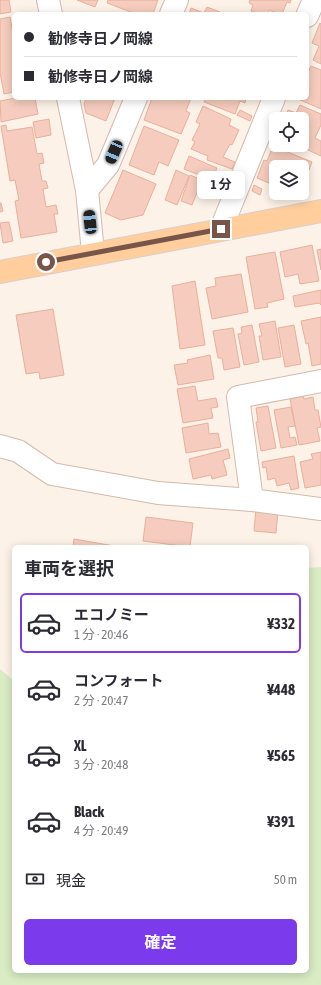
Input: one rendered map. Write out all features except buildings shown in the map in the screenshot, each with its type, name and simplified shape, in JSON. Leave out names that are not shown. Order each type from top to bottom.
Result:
[{"type":"main road","points":[[0,272],[93,253],[321,211]]},
{"type":"street","points":[[48,0],[51,12]]},
{"type":"street","points":[[172,12],[177,0]]},
{"type":"street","points":[[309,12],[314,0]]},
{"type":"street","points":[[68,100],[87,190],[93,253]]},
{"type":"street","points":[[87,190],[108,165],[135,100]]},
{"type":"street","points":[[221,229],[273,100]]},
{"type":"street","points":[[252,500],[238,397],[321,381]]},
{"type":"street","points":[[0,446],[18,451],[52,474],[158,492],[252,500],[321,509]]},
{"type":"green space","points":[[321,567],[321,985],[0,985],[0,669],[12,679],[12,973],[309,973],[309,568]]},
{"type":"route","points":[[46,262],[221,229]]}]
